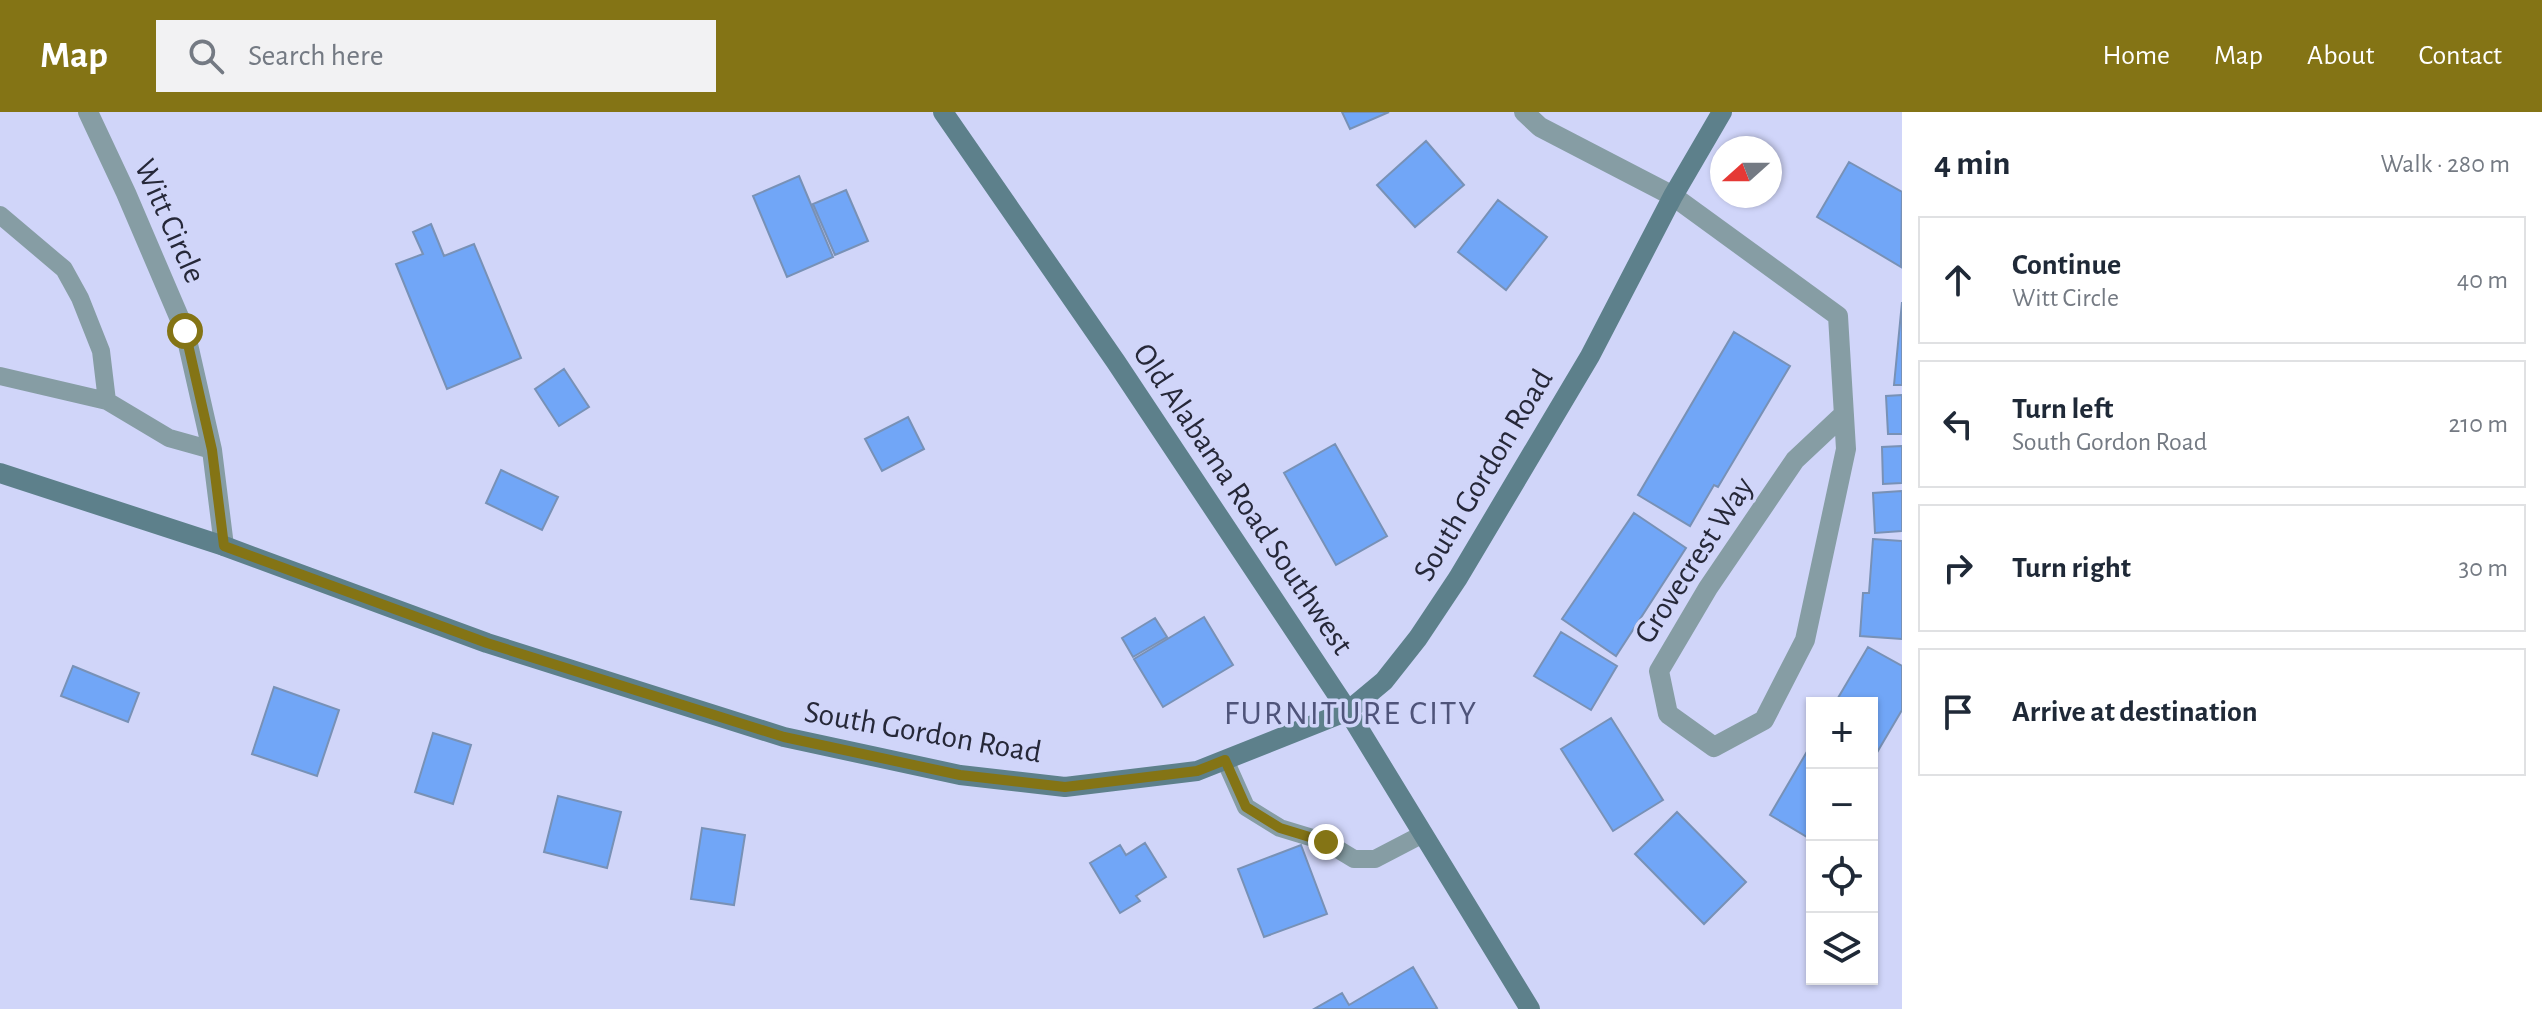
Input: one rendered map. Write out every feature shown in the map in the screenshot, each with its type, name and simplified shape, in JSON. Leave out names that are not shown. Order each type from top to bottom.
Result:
[{"type":"street","name":"Witt Circle","points":[[88,112],[185,331],[212,450],[224,546]]},
{"type":"street","name":"Old Alabama Road Southwest","points":[[943,112],[1116,362],[1348,711],[1530,1009]]},
{"type":"street","points":[[1524,112],[1540,127],[1673,196]]},
{"type":"street","name":"South Gordon Road","points":[[0,473],[224,546],[487,643],[799,740],[960,775],[1065,787],[1197,771],[1348,711],[1384,681],[1418,638],[1458,578],[1590,356],[1673,196],[1722,112]]},
{"type":"street","name":"Grovecrest Way","points":[[1673,196],[1838,316],[1844,414],[1846,449],[1805,640],[1764,720],[1714,747],[1668,714],[1659,671],[1708,588],[1795,460],[1844,414]]},
{"type":"lane","points":[[0,215],[64,269],[80,298],[101,351],[107,401]]},
{"type":"lane","points":[[0,376],[107,401],[169,438],[212,450]]},
{"type":"lane","points":[[1225,760],[1246,807],[1280,828],[1326,842],[1354,859],[1375,859],[1423,834]]},
{"type":"building","points":[[1342,112],[1389,112],[1350,129]]},
{"type":"building","points":[[1426,141],[1464,185],[1415,227],[1377,185]]},
{"type":"building","points":[[1849,162],[1902,192],[1901,267],[1817,217]]},
{"type":"building","points":[[799,176],[833,257],[787,277],[753,196]]},
{"type":"building","points":[[846,190],[868,241],[835,255],[813,204]]},
{"type":"building","points":[[1498,200],[1547,237],[1506,290],[1458,252]]},
{"type":"building","points":[[431,224],[444,256],[474,244],[521,358],[447,389],[396,264],[423,254],[413,232]]},
{"type":"building","points":[[1902,302],[1902,385],[1894,385]]},
{"type":"building","points":[[1734,332],[1790,366],[1718,487],[1714,485],[1690,526],[1638,495]]},
{"type":"building","points":[[564,369],[589,407],[559,426],[535,389]]},
{"type":"building","points":[[1902,395],[1902,434],[1888,434],[1886,396]]},
{"type":"building","points":[[908,417],[924,449],[882,471],[865,439]]},
{"type":"building","points":[[1335,444],[1387,536],[1336,565],[1284,473]]},
{"type":"building","points":[[1902,446],[1902,483],[1883,484],[1882,447]]},
{"type":"building","points":[[501,470],[558,497],[542,530],[486,503]]},
{"type":"building","points":[[1902,491],[1902,531],[1875,533],[1873,493]]},
{"type":"building","points":[[1634,513],[1686,548],[1616,656],[1562,619]]},
{"type":"building","points":[[1873,539],[1902,541],[1902,639],[1860,636],[1863,593],[1869,593]]},
{"type":"building","points":[[1204,617],[1233,665],[1163,707],[1134,659]]},
{"type":"building","points":[[1155,618],[1167,637],[1133,657],[1122,638]]},
{"type":"building","points":[[1561,632],[1617,666],[1591,710],[1534,676]]},
{"type":"building","points":[[1868,647],[1902,666],[1902,710],[1878,751],[1878,697],[1839,697]]},
{"type":"building","points":[[73,666],[139,693],[128,722],[61,696]]},
{"type":"building","points":[[274,687],[339,710],[317,776],[252,754]]},
{"type":"building","points":[[1611,718],[1663,800],[1613,831],[1561,749]]},
{"type":"building","points":[[433,733],[471,745],[453,804],[415,792]]},
{"type":"building","points":[[1806,753],[1806,836],[1770,815]]},
{"type":"building","points":[[558,796],[621,812],[607,868],[544,852]]},
{"type":"building","points":[[1677,812],[1746,882],[1704,924],[1635,854]]},
{"type":"building","points":[[702,828],[745,835],[734,905],[691,899]]},
{"type":"building","points":[[1145,843],[1166,877],[1136,896],[1140,901],[1120,913],[1090,863],[1120,845],[1126,855]]},
{"type":"building","points":[[1301,845],[1327,914],[1264,937],[1238,869]]},
{"type":"building","points":[[1413,967],[1437,1008],[1314,1009],[1342,993],[1349,1005]]},
{"type":"district","name":"FURNITURE CITY","points":[[1351,714]]},
{"type":"route","points":[[185,331],[212,450],[224,546],[487,643],[784,737],[960,775],[1065,787],[1197,771],[1225,760],[1246,807],[1280,828],[1326,842]]}]
